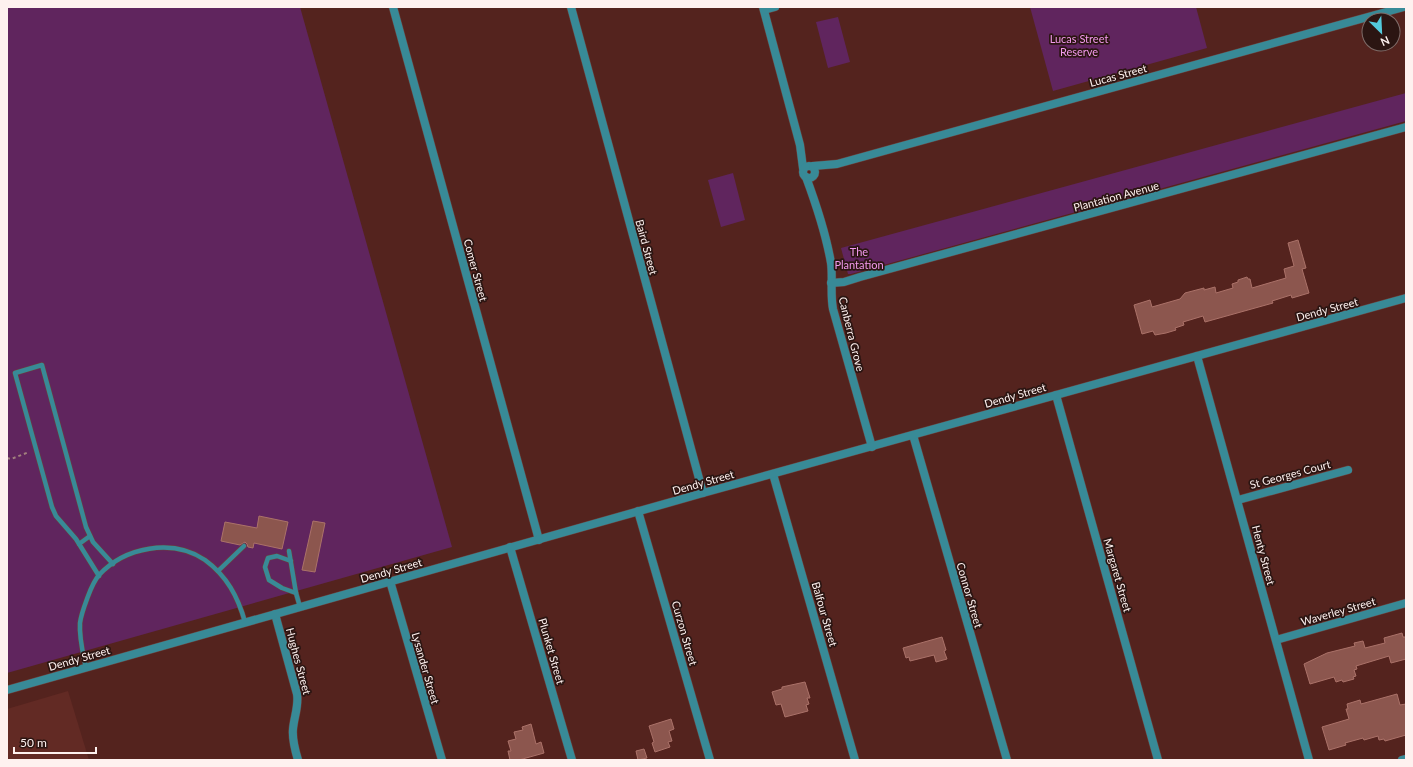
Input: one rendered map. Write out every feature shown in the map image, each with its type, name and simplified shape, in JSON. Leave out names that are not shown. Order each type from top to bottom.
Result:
[{"type":"street","name":"Comer Street","points":[[393,7],[538,540]]},
{"type":"street","name":"Baird Street","points":[[571,7],[703,493]]},
{"type":"street","points":[[775,7],[764,8],[800,145],[809,167],[815,169],[814,175],[811,178],[806,177],[803,172],[809,167]]},
{"type":"street","name":"Lucas Street","points":[[809,167],[836,164],[1404,7]]},
{"type":"street","name":"Plantation Avenue","points":[[831,284],[1406,127]]},
{"type":"street","name":"Lucas Street","points":[[814,175],[836,164]]},
{"type":"street","name":"Canberra Grove","points":[[814,175],[815,202]]},
{"type":"street","name":"Canberra Grove","points":[[806,177],[815,202],[831,263],[831,294],[833,309],[872,447]]},
{"type":"street","name":"Dendy Street","points":[[7,690],[638,511],[1406,298]]},
{"type":"street","name":"Henty Street","points":[[1198,356],[1309,760]]},
{"type":"street","name":"Margaret Street","points":[[1056,395],[1158,760]]},
{"type":"street","name":"Connor Street","points":[[913,435],[1007,760]]},
{"type":"street","name":"St Georges Court","points":[[1238,500],[1348,470]]},
{"type":"street","name":"Balfour Street","points":[[773,474],[855,760]]},
{"type":"street","name":"Curzon Street","points":[[638,511],[710,760]]},
{"type":"street","name":"Plunket Street","points":[[510,547],[572,760]]},
{"type":"street","name":"Lysander Street","points":[[390,581],[442,760]]},
{"type":"street","name":"Waverley Street","points":[[1276,640],[1406,603]]},
{"type":"street","name":"Hughes Street","points":[[275,614],[297,694],[298,702],[293,728],[295,749],[298,760]]},
{"type":"street","points":[[1402,760],[1406,759]]},
{"type":"lane","points":[[99,576],[79,544],[56,516],[52,507],[15,373],[42,365],[90,536],[93,542],[113,564]]},
{"type":"lane","points":[[79,544],[90,536]]},
{"type":"lane","points":[[218,571],[244,546]]},
{"type":"lane","points":[[86,668],[80,622],[83,608],[94,581],[113,564],[125,556],[142,550],[171,548],[187,551],[196,555],[218,571],[230,585],[245,622]]},
{"type":"lane","points":[[289,551],[296,593],[300,607]]},
{"type":"lane","points":[[291,561],[277,556],[268,558],[265,567],[269,580],[282,588],[296,593]]},
{"type":"path","points":[[7,458],[11,459],[36,450]]},
{"type":"shaded area","points":[[68,691],[89,760],[7,760],[7,709]]},
{"type":"green space","points":[[7,7],[300,7],[452,547],[7,673]]},
{"type":"green space","name":"Lucas Street Reserve","points":[[1030,7],[1196,7],[1207,48],[1053,91]]},
{"type":"green space","points":[[838,17],[850,62],[828,68],[816,22]]},
{"type":"green space","name":"The Plantation","points":[[1406,93],[1406,121],[848,274],[841,248]]},
{"type":"green space","points":[[733,173],[745,220],[721,227],[708,180]]},
{"type":"building","points":[[1298,240],[1306,268],[1302,269],[1309,293],[1292,298],[1291,295],[1272,301],[1273,303],[1205,322],[1203,316],[1183,322],[1184,325],[1175,328],[1176,330],[1166,333],[1155,335],[1153,331],[1142,334],[1134,305],[1150,300],[1152,307],[1180,299],[1185,293],[1204,288],[1204,290],[1215,287],[1216,293],[1233,288],[1232,284],[1247,277],[1250,279],[1252,288],[1286,278],[1284,269],[1294,266],[1288,243]]},
{"type":"building","points":[[259,516],[288,522],[282,549],[254,543],[253,548],[248,547],[245,542],[240,545],[221,541],[225,522],[257,528]]},
{"type":"building","points":[[313,521],[325,523],[315,572],[302,570]]},
{"type":"building","points":[[1402,633],[1403,637],[1406,637],[1406,659],[1391,663],[1389,656],[1356,666],[1357,669],[1354,670],[1356,676],[1353,677],[1354,679],[1336,682],[1334,677],[1310,684],[1304,664],[1327,653],[1355,646],[1354,643],[1363,641],[1365,648],[1385,643],[1384,638]]},
{"type":"building","points":[[942,637],[947,659],[936,662],[934,655],[910,661],[909,657],[906,658],[903,648]]},
{"type":"building","points":[[805,682],[810,698],[807,698],[809,704],[806,705],[808,711],[785,717],[781,704],[776,705],[772,692],[782,689],[782,687]]},
{"type":"building","points":[[1397,694],[1400,705],[1406,704],[1406,735],[1385,741],[1384,739],[1379,740],[1378,736],[1364,740],[1363,738],[1345,743],[1346,745],[1329,750],[1322,727],[1349,719],[1346,709],[1348,709],[1347,704],[1360,700],[1361,704]]},
{"type":"building","points":[[671,719],[674,729],[669,731],[672,741],[668,742],[670,747],[655,752],[652,743],[654,742],[649,726]]},
{"type":"building","points":[[531,724],[536,744],[541,742],[544,753],[519,760],[510,760],[508,751],[511,751],[508,741],[516,739],[514,732],[523,730],[522,727]]},
{"type":"building","points":[[644,749],[647,758],[638,760],[636,751]]}]
